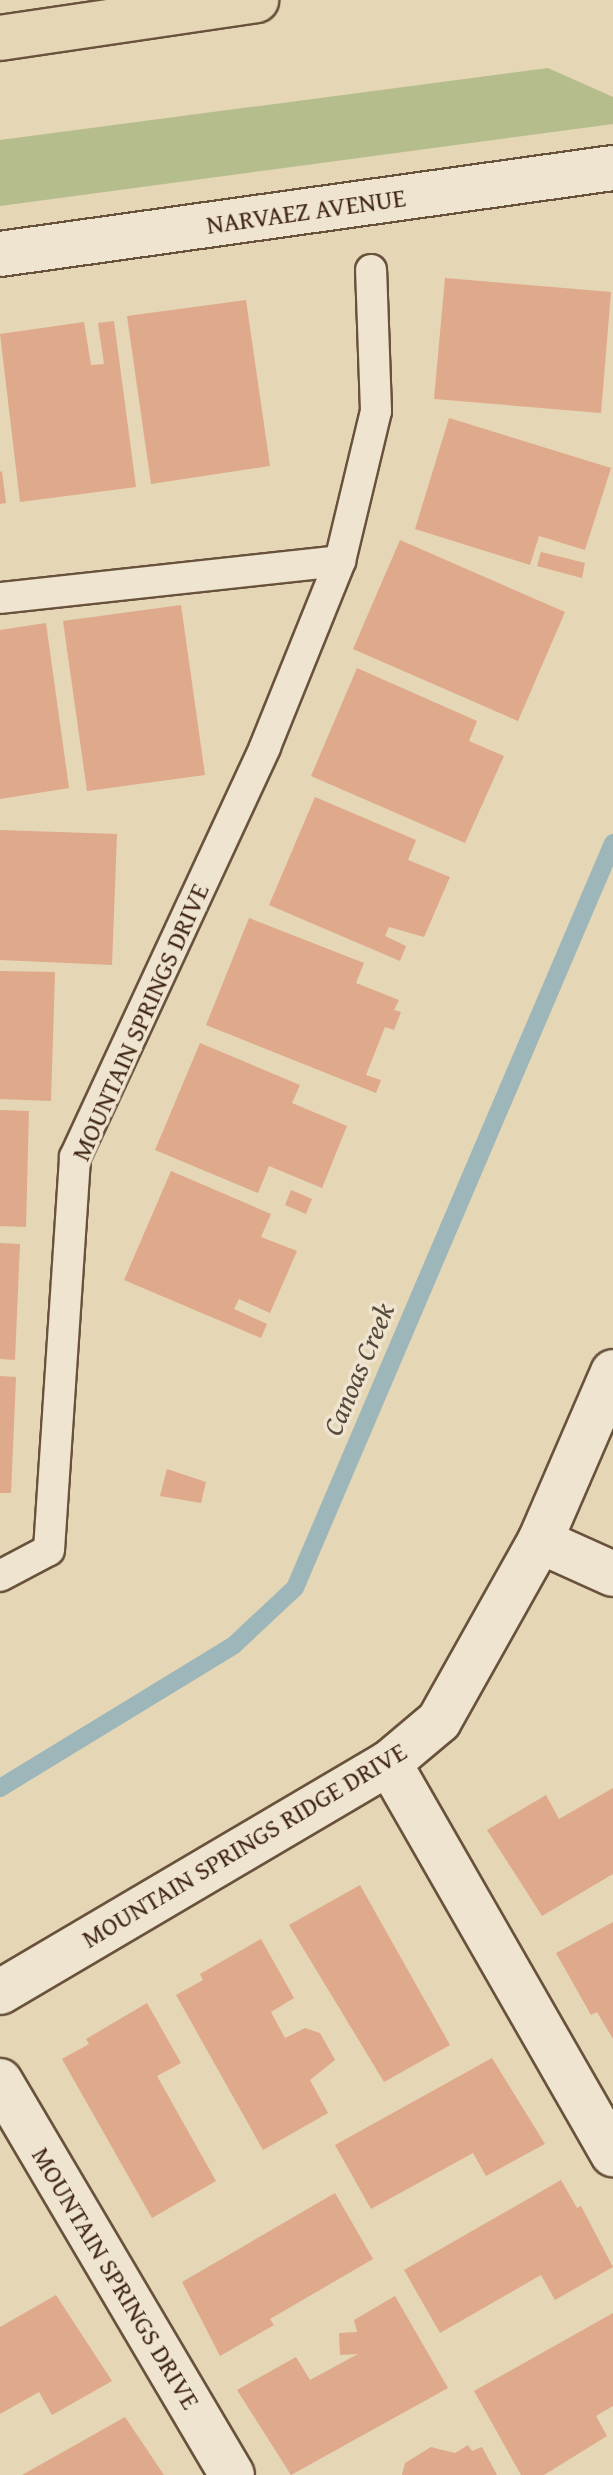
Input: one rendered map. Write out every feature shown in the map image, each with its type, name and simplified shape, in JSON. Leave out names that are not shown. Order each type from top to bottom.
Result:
[{"type":"highway","points":[[0,38],[256,0]]},
{"type":"street","name":"NARVAEZ AVENUE","points":[[0,254],[613,168]]},
{"type":"street","name":"MOUNTAIN SPRINGS RIDGE DRIVE","points":[[0,1992],[389,1763],[439,1721],[540,1541],[613,1372]]},
{"type":"street","points":[[540,1541],[613,1574]]},
{"type":"street","points":[[389,1763],[613,2154]]},
{"type":"street","name":"MOUNTAIN SPRINGS DRIVE","points":[[0,2081],[232,2475]]},
{"type":"lane","name":"MOUNTAIN SPRINGS DRIVE","points":[[0,1576],[49,1550],[75,1157],[265,747],[340,561],[376,411],[371,270]]},
{"type":"lane","points":[[0,598],[340,561]]},
{"type":"green space","points":[[548,68],[613,97],[613,124],[0,206],[0,140]]},
{"type":"building","points":[[445,278],[611,292],[601,413],[434,399]]},
{"type":"building","points":[[246,300],[270,466],[151,484],[127,316]]},
{"type":"building","points":[[114,321],[136,487],[20,502],[0,334],[84,322],[91,365],[104,364],[98,323]]},
{"type":"building","points":[[449,418],[611,468],[585,550],[539,536],[530,565],[415,529]]},
{"type":"building","points":[[0,472],[6,503],[0,504]]},
{"type":"building","points":[[400,540],[565,612],[518,721],[353,649]]},
{"type":"building","points":[[541,552],[585,563],[582,578],[537,566]]},
{"type":"building","points":[[181,605],[205,775],[87,791],[63,621]]},
{"type":"building","points":[[46,623],[69,788],[0,799],[0,630]]},
{"type":"building","points":[[357,668],[477,721],[469,741],[504,756],[465,843],[311,776]]},
{"type":"building","points":[[315,797],[416,840],[408,860],[450,877],[424,937],[389,927],[385,936],[406,946],[400,961],[269,905]]},
{"type":"building","points":[[0,830],[117,834],[112,965],[0,960]]},
{"type":"building","points":[[249,918],[364,963],[356,983],[399,1000],[394,1010],[401,1012],[394,1030],[385,1027],[366,1075],[381,1080],[376,1093],[206,1025]]},
{"type":"building","points":[[0,971],[55,972],[51,1101],[0,1099]]},
{"type":"building","points":[[200,1043],[300,1085],[292,1103],[347,1126],[322,1188],[269,1166],[258,1193],[155,1150]]},
{"type":"building","points":[[0,1110],[29,1111],[26,1227],[0,1226]]},
{"type":"building","points":[[171,1171],[271,1214],[261,1237],[297,1251],[270,1313],[239,1299],[234,1309],[267,1324],[261,1338],[124,1280]]},
{"type":"building","points":[[291,1190],[312,1199],[306,1214],[285,1205]]},
{"type":"building","points":[[0,1243],[20,1244],[15,1360],[0,1359]]},
{"type":"building","points":[[0,1376],[16,1377],[11,1493],[0,1493]]},
{"type":"building","points":[[167,1469],[206,1482],[201,1503],[160,1496]]},
{"type":"building","points":[[613,1788],[613,1874],[542,1916],[487,1830],[546,1795],[559,1819]]},
{"type":"building","points":[[360,1885],[450,2045],[384,2082],[289,1925]]},
{"type":"building","points":[[613,1922],[613,2039],[597,2012],[591,2015],[556,1953]]},
{"type":"building","points":[[261,1939],[294,1998],[271,2012],[285,2038],[305,2028],[320,2033],[335,2060],[310,2080],[328,2113],[263,2150],[176,1995],[203,1980],[200,1974]]},
{"type":"building","points":[[147,2003],[181,2063],[157,2076],[216,2181],[152,2218],[62,2059],[89,2044],[86,2039]]},
{"type":"building","points":[[492,2058],[545,2144],[486,2176],[473,2153],[371,2209],[335,2145]]},
{"type":"building","points":[[561,2180],[577,2208],[581,2206],[613,2267],[555,2300],[541,2275],[440,2333],[404,2270]]},
{"type":"building","points":[[335,2193],[373,2259],[270,2319],[274,2325],[220,2356],[182,2282]]},
{"type":"building","points":[[56,2295],[112,2381],[52,2415],[39,2392],[0,2414],[0,2327]]},
{"type":"building","points":[[395,2296],[448,2388],[291,2475],[237,2390],[296,2357],[310,2380],[358,2354],[340,2355],[339,2333],[357,2332],[354,2320]]},
{"type":"building","points":[[613,2313],[613,2406],[596,2416],[607,2436],[544,2475],[521,2475],[474,2391]]},
{"type":"building","points":[[125,2417],[164,2475],[22,2475]]},
{"type":"building","points":[[468,2445],[472,2451],[482,2447],[497,2475],[402,2475],[405,2463],[431,2447],[455,2453]]},
{"type":"waterway","name":"Canoas Creek","points":[[0,1788],[234,1645],[295,1588],[613,843]]}]
